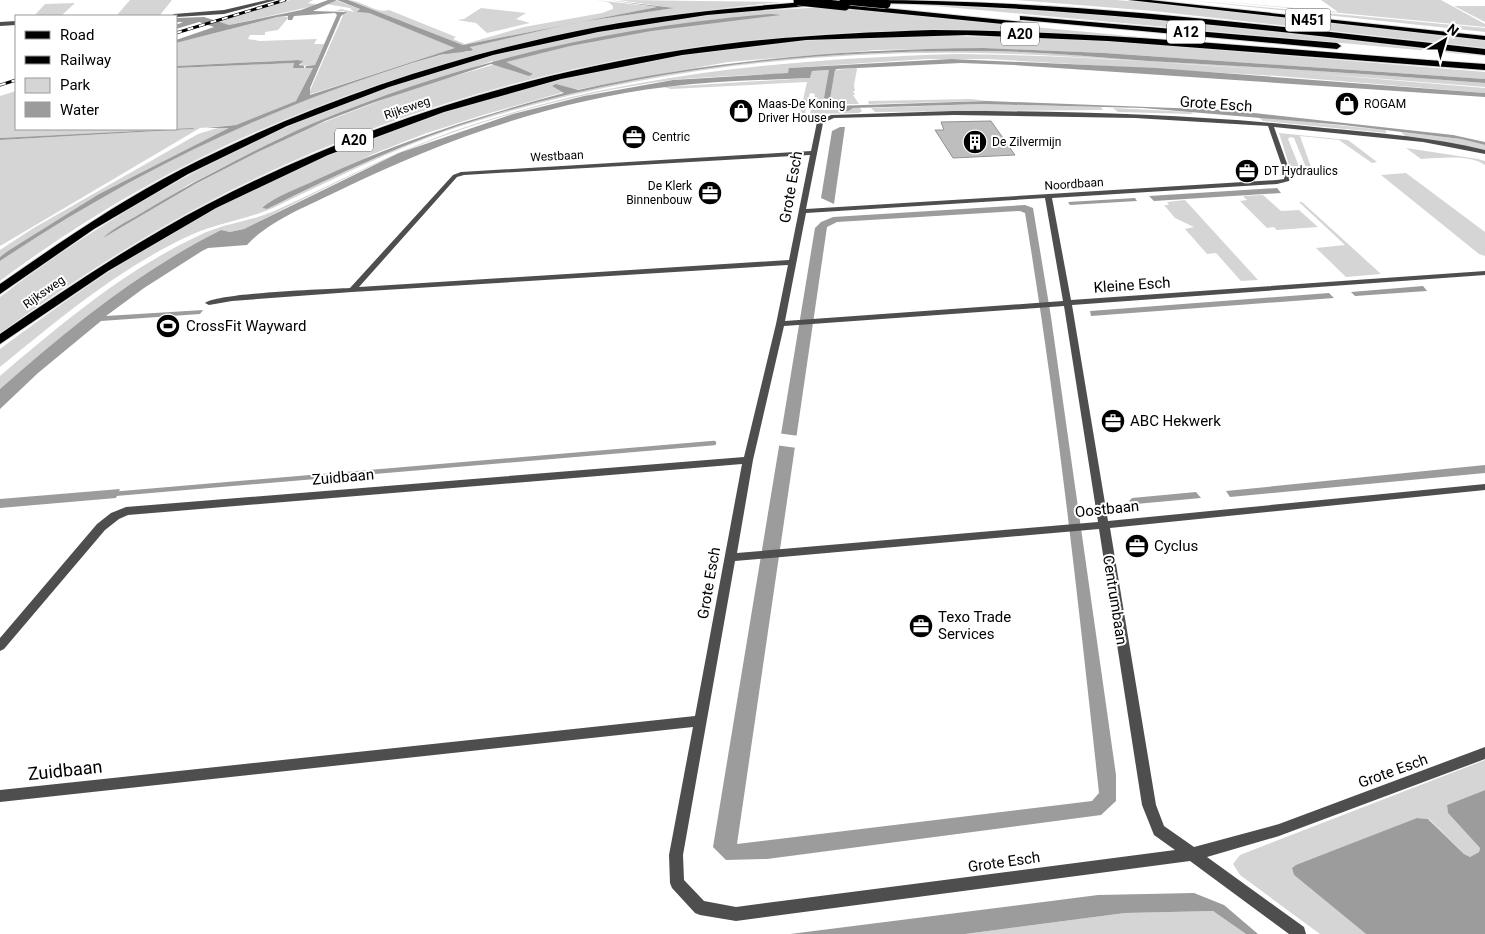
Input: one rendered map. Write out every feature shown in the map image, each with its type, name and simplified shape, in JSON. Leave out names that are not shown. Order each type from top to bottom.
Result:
[{"type":"highway","name":"A12","points":[[794,0],[886,4],[1343,46]]},
{"type":"highway","name":"Rijksweg","points":[[0,290],[51,253],[138,197],[248,140],[336,103],[438,68],[492,53],[575,34],[690,15],[765,7],[852,1],[1010,2],[1121,10],[1485,52]]},
{"type":"highway","name":"A12","points":[[845,3],[1485,67]]},
{"type":"highway","name":"Rijksweg","points":[[0,340],[40,309],[154,237],[208,206],[267,177],[360,138],[450,106],[543,80],[667,55],[750,43],[882,33],[1003,33],[1115,39],[1485,67]]},
{"type":"highway","points":[[1362,48],[1485,59]]},
{"type":"main road","name":"N451","points":[[1132,0],[1485,38]]},
{"type":"main road","name":"N451","points":[[1168,0],[1485,34]]},
{"type":"street","points":[[178,16],[224,12],[273,0]]},
{"type":"street","points":[[0,24],[15,23]]},
{"type":"street","name":"Grote Esch","points":[[1485,152],[1394,138],[1270,124],[1116,114],[1022,112],[833,116],[820,122],[804,211],[780,324],[748,460],[676,855],[677,882],[700,908],[736,914],[1192,854],[1279,830],[1485,753]]},
{"type":"street","name":"Noordbaan","points":[[804,211],[1048,197],[1287,180],[1288,175],[1270,124]]},
{"type":"street","name":"Westbaan","points":[[352,290],[454,176],[463,173],[814,153]]},
{"type":"street","name":"Centrumbaan","points":[[1048,197],[1068,304],[1102,525],[1149,805],[1159,830],[1299,932]]},
{"type":"street","points":[[209,303],[232,299],[352,290],[793,262]]},
{"type":"street","name":"Kleine Esch","points":[[780,324],[1485,273]]},
{"type":"street","name":"Zuidbaan","points":[[0,646],[101,527],[115,516],[126,511],[748,460]]},
{"type":"street","name":"Oostbaan","points":[[731,557],[1086,527],[1485,487]]},
{"type":"street","name":"Zuidbaan","points":[[0,796],[701,721]]},
{"type":"green space","points":[[130,0],[172,0],[160,15],[117,15]]},
{"type":"green space","points":[[290,0],[313,0],[308,3],[318,5],[229,25],[216,22]]},
{"type":"green space","points":[[335,0],[360,9],[358,12],[369,13],[456,48],[308,95],[345,11],[336,11],[341,9],[354,12],[350,8],[326,4]]},
{"type":"green space","points":[[348,0],[374,9],[389,10],[456,37],[453,39],[465,44],[524,27],[602,13],[613,9],[613,6],[608,2],[595,0],[657,7],[463,45]]},
{"type":"green space","points":[[619,0],[782,2],[678,14],[574,32],[472,56],[371,87],[274,124],[179,169],[87,221],[0,281],[0,261],[53,227],[163,165],[219,137],[277,112],[395,69],[456,51],[467,52],[472,46],[574,23],[673,8]]},
{"type":"green space","points":[[1016,0],[1116,0],[1153,3],[1485,40],[1485,48],[1153,11]]},
{"type":"green space","points":[[1187,0],[1485,28],[1485,32]]},
{"type":"green space","points":[[1206,0],[1338,12],[1321,0],[1441,0],[1485,24],[1485,27]]},
{"type":"green space","points":[[75,3],[62,15],[35,15],[45,4]]},
{"type":"green space","points":[[902,3],[1073,8],[1485,56]]},
{"type":"green space","points":[[1454,6],[1485,6],[1485,22]]},
{"type":"green space","points":[[824,7],[1182,41],[1044,33],[859,32],[740,42],[666,52],[594,65],[522,82],[451,102],[381,125],[313,152],[246,183],[150,234],[59,292],[0,333],[0,297],[73,245],[149,197],[228,155],[310,117],[394,85],[479,58],[566,37],[676,18]],"holes":[[[492,61],[496,64],[424,85]],[[393,96],[293,134],[197,183],[103,238],[188,185],[282,137],[315,123]]]},
{"type":"green space","points":[[481,8],[526,13],[516,19],[530,23],[487,33],[476,23],[457,20],[464,19]]},
{"type":"green space","points":[[277,17],[289,17],[278,30],[265,32],[265,35],[250,35],[248,39],[260,41],[317,39],[314,44],[324,44],[315,65],[301,66],[301,60],[298,60],[178,66],[178,42]]},
{"type":"green space","points":[[920,35],[1097,40],[1485,72],[1485,79],[1104,53],[984,48],[877,50],[728,62],[564,92],[483,115],[424,134],[373,154],[262,208],[267,209],[402,147],[458,126],[486,117],[546,100],[607,86],[668,74],[730,65],[855,54],[980,51],[1022,52],[1485,83],[1485,87],[1142,61],[978,53],[911,53],[776,61],[642,80],[575,94],[510,111],[446,131],[381,157],[275,207],[193,234],[141,261],[92,294],[0,367],[0,349],[73,296],[147,247],[199,217],[261,185],[325,156],[390,130],[525,88],[663,58],[779,43]]},
{"type":"green space","points":[[956,54],[1088,58],[1220,66],[1485,88],[1485,93],[1278,76],[987,59],[926,59],[789,68],[789,73],[672,80],[604,91],[532,108],[462,129],[398,154],[244,229],[230,232],[221,230],[133,282],[52,344],[0,389],[0,376],[46,337],[94,299],[171,250],[207,232],[272,212],[383,160],[428,141],[451,132],[512,112],[574,96],[700,74],[828,60]]},
{"type":"green space","points":[[294,63],[294,68],[313,68],[296,101],[236,125],[200,128],[0,246],[0,140],[193,129],[178,129],[178,68]]},
{"type":"green space","points":[[856,68],[855,91],[853,91],[855,95],[853,95],[859,104],[829,104],[823,108],[860,108],[862,111],[859,113],[810,114],[815,94],[810,93],[805,113],[800,113],[807,82],[671,89],[664,87],[810,78],[812,71],[830,70],[824,98],[830,98],[835,70]]},
{"type":"green space","points":[[15,91],[15,130],[155,130],[0,138],[0,96]]},
{"type":"green space","points":[[971,99],[988,101],[869,104],[868,101]]},
{"type":"green space","points":[[982,104],[1101,107],[1103,110],[875,112],[871,108]]},
{"type":"green space","points":[[1113,108],[1191,112],[1193,114],[1118,112]]},
{"type":"green space","points":[[1258,117],[1385,130],[1387,133],[1263,121]]},
{"type":"green space","points":[[221,127],[232,127],[99,194],[0,257],[0,250],[32,229],[198,134]]},
{"type":"green space","points":[[1401,132],[1461,139],[1485,145],[1485,150],[1406,137]]},
{"type":"green space","points":[[1279,133],[1348,140],[1377,162],[1372,163],[1339,140],[1300,136],[1311,167],[1315,170],[1307,170],[1294,138],[1290,137],[1288,139],[1300,169],[1290,168]]},
{"type":"green space","points":[[1406,148],[1478,159],[1485,161],[1485,165],[1463,158],[1421,159]]},
{"type":"green space","points":[[1406,173],[1485,232],[1485,256],[1479,254],[1381,175]]},
{"type":"green space","points":[[1263,195],[1281,211],[1299,210],[1318,227],[1277,230],[1274,227],[1267,228],[1240,201],[1247,200],[1243,196]]},
{"type":"green space","points":[[1185,200],[1258,280],[1241,281],[1216,253],[1207,254],[1185,229],[1194,227],[1175,218],[1164,205],[1169,205],[1167,202]]},
{"type":"green space","points":[[1299,202],[1302,202],[1381,274],[1346,277],[1316,248],[1345,245]]},
{"type":"green space","points":[[1485,760],[1485,790],[1447,805],[1448,813],[1480,848],[1479,852],[1470,857],[1464,854],[1429,819],[1417,818],[1292,868],[1294,875],[1366,934],[1320,934],[1240,875],[1233,864],[1240,855]]},
{"type":"green space","points":[[1213,911],[1246,934],[965,934],[1125,913]]},
{"type":"water","points":[[328,0],[337,0],[348,0],[463,45],[567,25],[470,47],[473,50],[471,51],[425,59],[353,83],[282,110],[199,147],[117,189],[0,261],[0,257],[8,251],[99,194],[229,128],[206,128],[236,125],[296,101],[313,68],[305,68],[306,66],[315,65],[337,15],[335,13],[294,16],[292,20],[288,20],[288,16],[277,17],[178,42],[178,39],[214,27],[199,22],[178,28],[178,24],[183,22],[178,22],[178,18],[204,17],[229,25],[301,10]],"holes":[[[337,0],[360,9],[357,12],[369,13],[455,48],[310,95],[310,88],[341,16],[347,12],[313,11]]]},
{"type":"water","points":[[608,0],[674,8],[580,22],[657,7]]},
{"type":"water","points":[[771,14],[781,15],[651,31],[570,46],[506,62],[533,74],[529,76],[491,64],[375,102],[325,121],[260,151],[197,183],[103,238],[120,225],[187,186],[277,140],[369,101],[425,82],[538,50],[596,38],[712,20]]},
{"type":"water","points":[[984,48],[1104,53],[1485,79],[1485,83],[1022,52],[980,51],[855,54],[730,65],[668,74],[607,86],[546,100],[486,117],[402,147],[348,170],[267,209],[262,208],[288,192],[377,153],[500,111],[564,93],[552,86],[556,84],[578,90],[679,71],[780,58],[881,51]]},
{"type":"water","points":[[951,59],[1156,68],[1485,93],[1485,97],[961,63],[837,69],[835,70],[830,99],[824,98],[829,70],[812,71],[810,78],[684,85],[624,93],[539,113],[456,140],[376,173],[290,214],[267,228],[247,245],[208,248],[202,251],[144,288],[106,316],[203,310],[200,314],[101,321],[38,373],[0,409],[0,389],[52,344],[133,282],[221,230],[230,232],[244,229],[399,153],[513,114],[584,96],[673,80],[788,73],[789,68]]},
{"type":"water","points":[[298,60],[303,61],[299,65],[304,66],[304,68],[293,68],[294,63],[178,68],[178,66]]},
{"type":"water","points":[[988,101],[1227,110],[1453,135],[1485,142],[1485,145],[1461,139],[1343,125],[1143,108],[982,104],[853,108],[848,111],[823,109],[825,103],[832,106]]},
{"type":"water","points":[[845,127],[834,204],[821,198],[832,131]]},
{"type":"water","points":[[155,130],[175,130],[0,140],[0,138]]},
{"type":"water","points":[[1277,188],[1281,193],[1154,201],[1149,196]]},
{"type":"water","points":[[1135,198],[1137,201],[1070,205],[1068,202]]},
{"type":"water","points":[[1025,205],[1033,208],[1051,317],[1116,775],[1116,801],[1101,815],[767,859],[726,860],[713,847],[815,228],[821,222],[833,217]],"holes":[[[1020,211],[1025,213],[1057,430],[1099,793],[1092,801],[737,844],[827,227],[837,222]]]},
{"type":"water","points":[[1423,286],[1427,291],[1355,296],[1351,292]]},
{"type":"water","points":[[1329,293],[1334,298],[1091,316],[1090,311]]},
{"type":"water","points":[[1485,465],[1485,473],[1230,497],[1226,491]]},
{"type":"water","points":[[120,489],[116,498],[0,508],[0,499]]},
{"type":"water","points":[[1196,492],[1201,498],[1136,504],[1129,501],[1132,498]]},
{"type":"water","points":[[1485,790],[1485,934],[1366,934],[1294,875],[1292,868],[1296,865],[1417,818],[1428,819],[1464,854],[1470,857],[1479,852],[1480,848],[1448,813],[1447,805]]},
{"type":"water","points":[[1194,893],[1224,905],[1258,934],[1246,934],[1213,911],[1125,913],[965,934],[790,934],[1098,895]]},
{"type":"pier","points":[[777,433],[799,436],[797,448],[775,445]]},
{"type":"building","name":"De Zilvermijn","points":[[991,121],[1015,155],[953,158],[935,130],[944,130],[941,122]]},
{"type":"waterway","points":[[113,494],[714,443]]},
{"type":"railway","points":[[178,32],[285,0]]},
{"type":"railway","points":[[0,85],[15,80]]},
{"type":"place","name":"ROGAM","points":[[1347,104]]},
{"type":"place","name":"Maas-De Koning Driver House","points":[[741,111]]},
{"type":"place","name":"Centric","points":[[634,137]]},
{"type":"place","name":"De Zilvermijn","points":[[975,142]]},
{"type":"place","name":"DT Hydraulics","points":[[1247,171]]},
{"type":"place","name":"De Klerk Binnenbouw","points":[[710,193]]},
{"type":"place","name":"CrossFit Wayward","points":[[168,326]]},
{"type":"place","name":"ABC Hekwerk","points":[[1113,421]]},
{"type":"place","name":"Cyclus","points":[[1137,546]]},
{"type":"place","name":"Texo Trade Services","points":[[921,626]]}]
